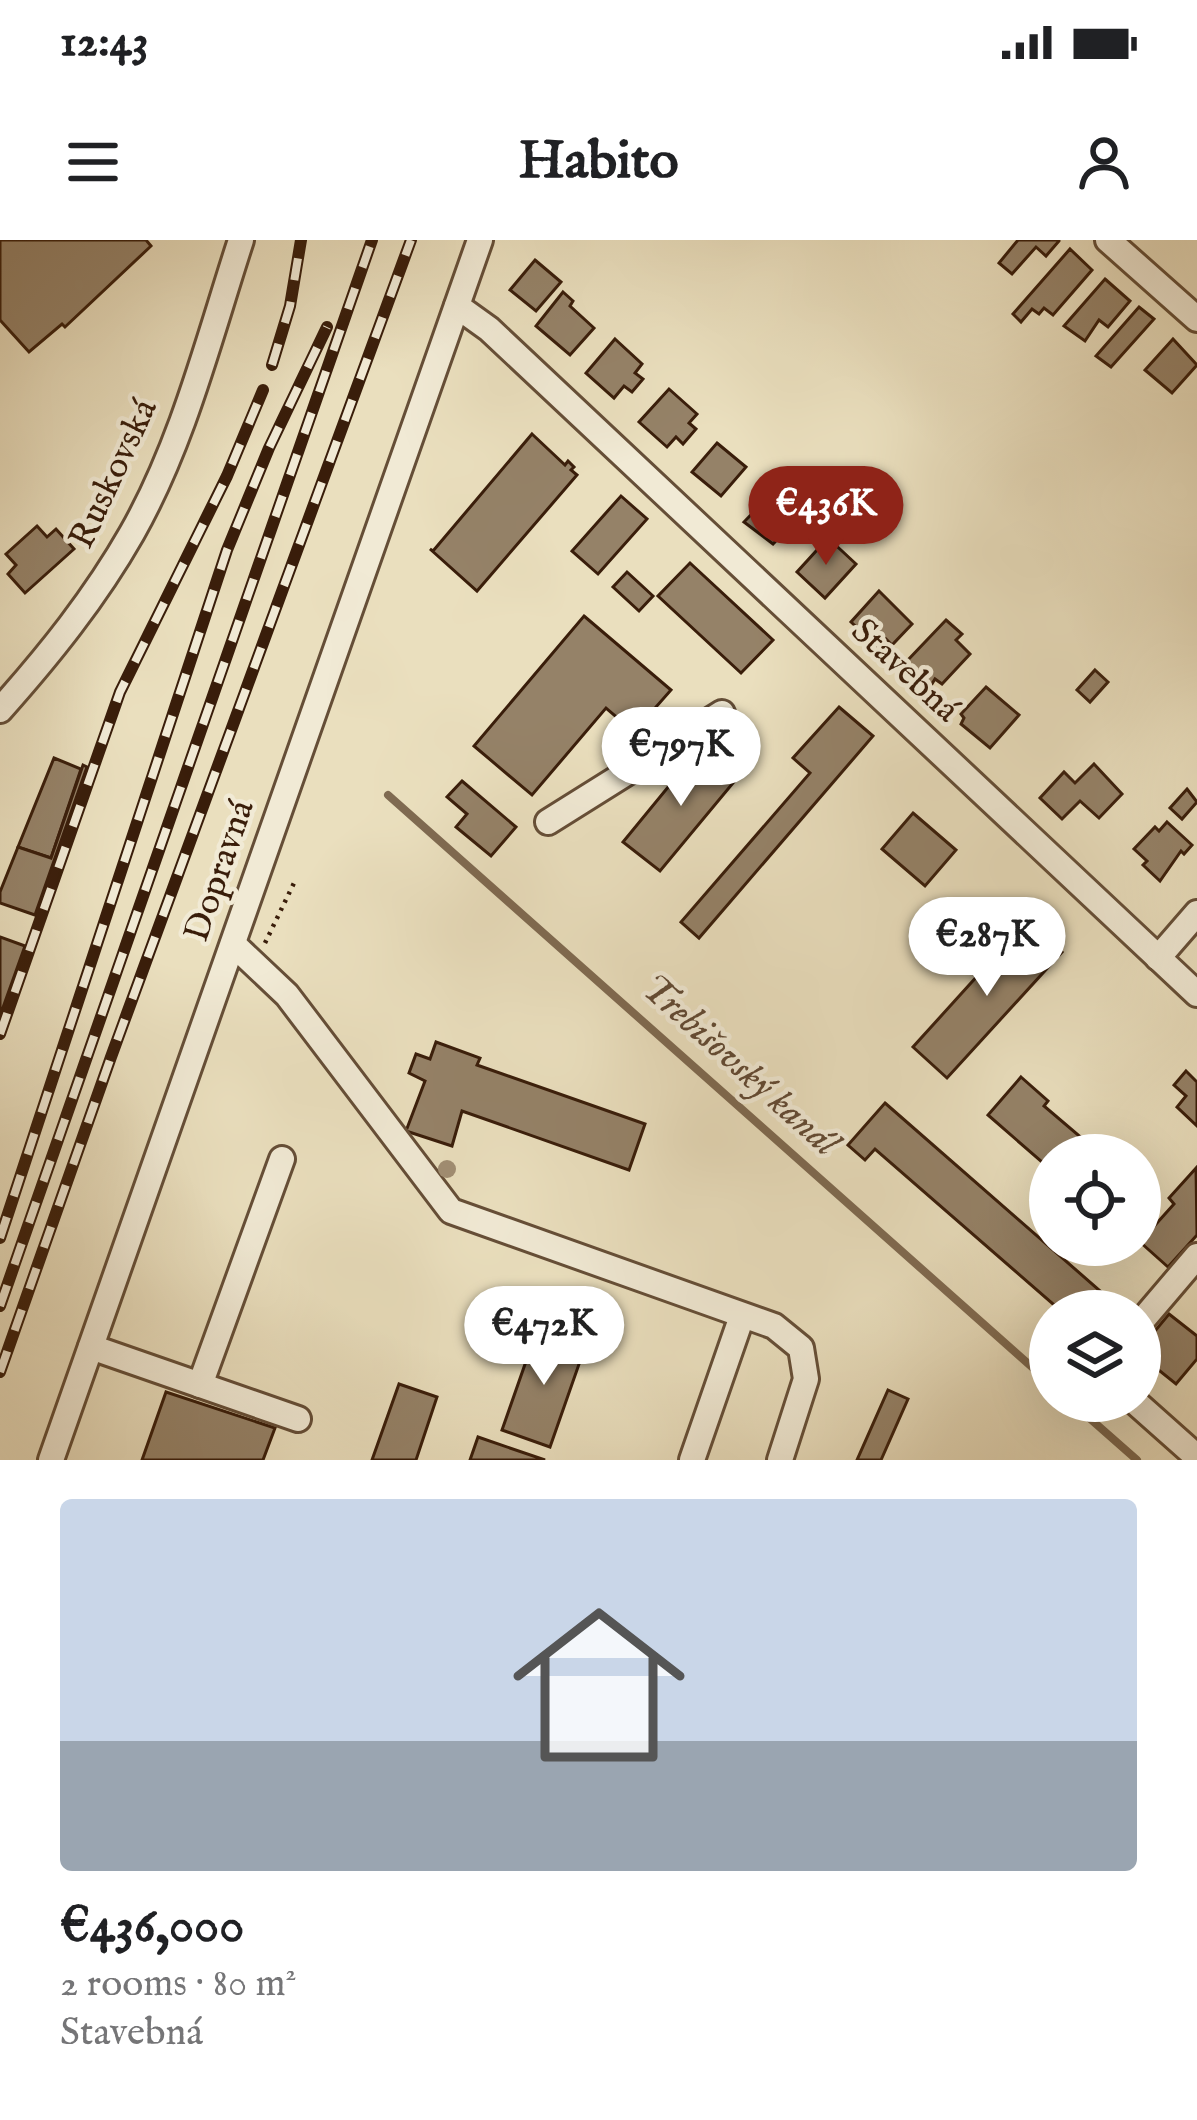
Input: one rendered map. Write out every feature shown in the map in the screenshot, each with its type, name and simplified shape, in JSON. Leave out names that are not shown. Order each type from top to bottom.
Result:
[{"type":"street","name":"Ruskovská","points":[[0,710],[93,597],[134,530],[179,425],[241,240]]},
{"type":"street","name":"Dopravná","points":[[51,1460],[480,240]]},
{"type":"street","points":[[1108,240],[1197,319]]},
{"type":"street","name":"Stavebná","points":[[457,306],[488,329],[1197,994]]},
{"type":"street","points":[[548,822],[722,712]]},
{"type":"street","points":[[1158,958],[1197,913]]},
{"type":"street","points":[[233,944],[287,995],[452,1211],[774,1326],[802,1348],[806,1379],[780,1460]]},
{"type":"street","points":[[200,1385],[281,1159]]},
{"type":"street","points":[[1161,1298],[1197,1256]]},
{"type":"street","points":[[692,1460],[742,1316]]},
{"type":"street","points":[[91,1347],[298,1419]]},
{"type":"street","points":[[1158,1422],[1197,1457]]},
{"type":"path","points":[[255,964],[295,881]]},
{"type":"building","points":[[0,240],[146,240],[151,246],[65,327],[62,324],[29,352],[0,320]]},
{"type":"building","points":[[1018,240],[1059,241],[1046,256],[1036,247],[1012,274],[999,263]]},
{"type":"building","points":[[1070,249],[1092,270],[1053,315],[1044,308],[1039,314],[1032,309],[1021,322],[1013,314]]},
{"type":"building","points":[[535,260],[561,282],[536,311],[510,290]]},
{"type":"building","points":[[1105,279],[1130,301],[1108,327],[1099,320],[1085,341],[1064,326]]},
{"type":"building","points":[[563,292],[573,301],[570,306],[594,328],[570,355],[536,326]]},
{"type":"building","points":[[1139,307],[1154,319],[1111,367],[1096,356]]},
{"type":"building","points":[[615,339],[642,364],[635,373],[643,379],[632,392],[624,386],[614,398],[586,373]]},
{"type":"building","points":[[1173,339],[1197,365],[1172,393],[1145,370]]},
{"type":"building","points":[[669,389],[697,414],[689,423],[696,429],[683,444],[676,437],[667,447],[639,422]]},
{"type":"building","points":[[532,434],[565,465],[568,461],[577,475],[477,591],[430,549]]},
{"type":"building","points":[[717,443],[746,467],[721,496],[692,472]]},
{"type":"building","points":[[621,496],[647,519],[598,574],[572,551]]},
{"type":"building","points":[[769,496],[798,518],[773,544],[744,522]]},
{"type":"building","points":[[37,526],[47,537],[56,529],[74,549],[25,593],[8,574],[16,565],[6,554]]},
{"type":"building","points":[[828,538],[856,564],[825,598],[797,572]]},
{"type":"building","points":[[690,563],[773,640],[741,673],[658,596]]},
{"type":"building","points":[[627,572],[653,596],[639,611],[613,587]]},
{"type":"building","points":[[879,591],[912,624],[892,645],[886,639],[878,647],[851,622]]},
{"type":"building","points":[[584,616],[671,690],[634,732],[606,708],[532,795],[474,746]]},
{"type":"building","points":[[946,620],[962,634],[956,640],[970,654],[942,684],[935,679],[930,687],[906,662]]},
{"type":"building","points":[[1095,670],[1108,682],[1090,702],[1077,690]]},
{"type":"building","points":[[986,687],[1019,715],[990,748],[961,724],[961,714]]},
{"type":"building","points":[[839,707],[873,736],[699,938],[681,922],[810,773],[793,758]]},
{"type":"building","points":[[701,747],[738,777],[660,871],[623,842]]},
{"type":"building","points":[[54,758],[81,769],[51,858],[18,847]]},
{"type":"building","points":[[1094,764],[1122,794],[1099,818],[1080,801],[1062,819],[1040,798],[1064,772],[1075,783]]},
{"type":"building","points":[[83,765],[87,767],[35,915],[0,903],[18,847],[51,858]]},
{"type":"building","points":[[462,781],[516,827],[491,856],[456,827],[467,814],[447,797]]},
{"type":"building","points":[[1187,789],[1197,802],[1182,819],[1170,808]]},
{"type":"building","points":[[913,813],[956,850],[925,886],[882,849]]},
{"type":"building","points":[[1167,822],[1192,845],[1184,854],[1181,851],[1160,881],[1134,849],[1155,827],[1159,831]]},
{"type":"building","points":[[1027,921],[1062,952],[947,1078],[913,1047]]},
{"type":"building","points":[[0,937],[25,946],[0,1016]]},
{"type":"building","points":[[436,1042],[480,1058],[477,1065],[645,1124],[629,1170],[462,1111],[452,1146],[406,1131],[425,1081],[409,1073],[416,1054],[430,1059]]},
{"type":"building","points":[[1186,1071],[1197,1082],[1197,1126],[1177,1107],[1186,1096],[1174,1085]]},
{"type":"building","points":[[1021,1077],[1048,1101],[1044,1106],[1077,1134],[1029,1134],[1029,1151],[988,1115]]},
{"type":"building","points":[[885,1103],[1029,1229],[1029,1266],[1072,1266],[1099,1290],[1037,1290],[875,1149],[865,1160],[848,1145]]},
{"type":"building","points":[[1196,1168],[1197,1235],[1168,1267],[1161,1261],[1161,1219],[1174,1204],[1169,1198]]},
{"type":"building","points":[[1169,1314],[1197,1336],[1197,1359],[1176,1384],[1161,1372],[1161,1324]]},
{"type":"building","points":[[537,1330],[585,1347],[550,1447],[502,1430]]},
{"type":"building","points":[[399,1384],[437,1397],[416,1460],[372,1460]]},
{"type":"building","points":[[888,1390],[908,1399],[881,1460],[857,1460]]},
{"type":"building","points":[[166,1392],[275,1428],[263,1460],[142,1460]]},
{"type":"building","points":[[478,1437],[545,1460],[470,1460]]},
{"type":"waterway","name":"Trebišovský kanál","points":[[388,795],[1029,1364]]},
{"type":"waterway","name":"Trebišovský kanál","points":[[1094,1422],[1137,1460]]},
{"type":"railway","points":[[272,365],[290,306],[301,240]]},
{"type":"railway","points":[[0,1306],[372,240]]},
{"type":"railway","points":[[0,1372],[411,240]]},
{"type":"railway","points":[[0,1238],[227,550],[327,327]]},
{"type":"railway","points":[[0,1034],[120,692],[227,476],[263,390]]}]
